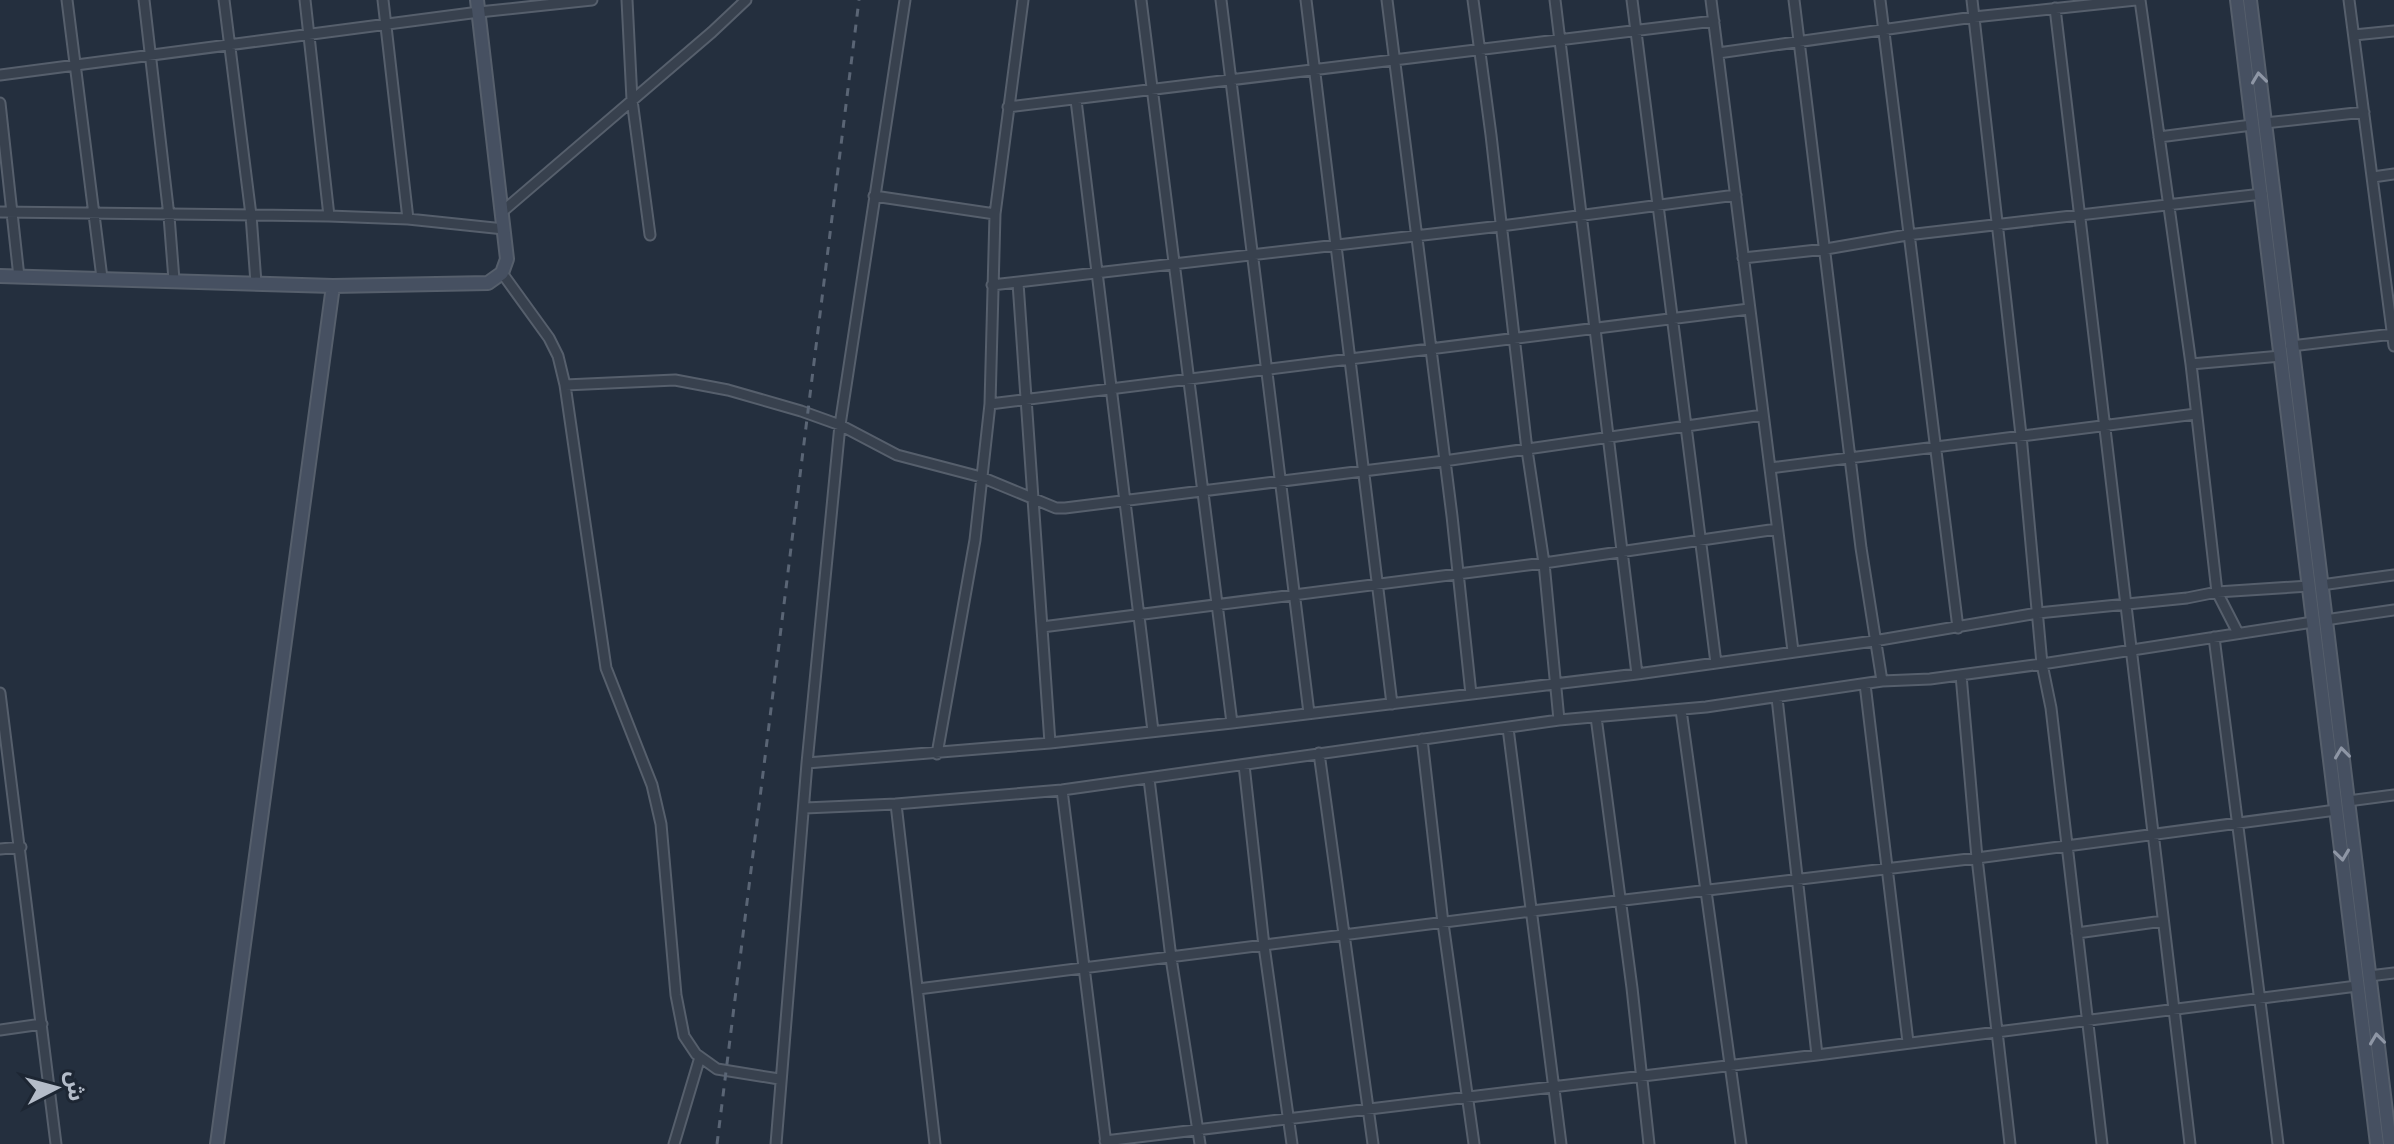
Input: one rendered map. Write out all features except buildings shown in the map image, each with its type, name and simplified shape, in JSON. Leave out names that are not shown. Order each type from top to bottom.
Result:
[{"type":"street","points":[[67,0],[102,278]]},
{"type":"street","points":[[144,0],[174,280]]},
{"type":"street","points":[[224,0],[251,215],[256,283]]},
{"type":"street","points":[[305,0],[329,216]]},
{"type":"street","points":[[383,0],[408,219]]},
{"type":"street","points":[[0,75],[311,35],[478,6],[592,0]]},
{"type":"street","points":[[627,0],[632,100],[650,235]]},
{"type":"street","points":[[503,211],[746,0]]},
{"type":"street","points":[[776,1144],[807,763],[840,425],[905,0]]},
{"type":"street","points":[[937,754],[975,540],[990,404],[995,214],[1023,0]]},
{"type":"street","points":[[1141,0],[1232,723]]},
{"type":"street","points":[[1221,0],[1250,255],[1309,713]]},
{"type":"street","points":[[1306,0],[1392,704]]},
{"type":"street","points":[[1387,0],[1471,694]]},
{"type":"street","points":[[1473,0],[1527,450],[1544,563],[1559,720]]},
{"type":"street","points":[[1555,0],[1637,674]]},
{"type":"street","points":[[1632,0],[1716,663]]},
{"type":"street","points":[[1711,0],[1793,651]]},
{"type":"street","points":[[1794,0],[1850,458],[1882,681]]},
{"type":"street","points":[[1880,0],[1958,628]]},
{"type":"street","points":[[1972,0],[2021,435],[2042,664],[2051,708],[2102,1144]]},
{"type":"street","points":[[1718,53],[1974,17],[2138,0],[2191,364],[2217,592],[2238,633]]},
{"type":"street","points":[[2237,0],[2259,124],[2315,585],[2336,810],[2377,1144]]},
{"type":"street","points":[[2250,0],[2262,194],[2286,351]]},
{"type":"street","points":[[2349,0],[2394,346]]},
{"type":"street","points":[[0,276],[333,286],[488,283],[502,273],[507,259],[478,6]]},
{"type":"street","points":[[2055,8],[2190,1144]]},
{"type":"street","points":[[1008,107],[1714,21]]},
{"type":"street","points":[[2354,35],[2394,31]]},
{"type":"street","points":[[1076,100],[1153,731]]},
{"type":"street","points":[[0,103],[19,277]]},
{"type":"street","points":[[2159,137],[2364,112]]},
{"type":"street","points":[[2373,177],[2394,174]]},
{"type":"street","points":[[1743,258],[1826,249],[1907,235],[2262,194]]},
{"type":"street","points":[[992,285],[1337,246],[1736,195]]},
{"type":"street","points":[[874,196],[995,214]]},
{"type":"street","points":[[0,212],[329,216],[408,219],[504,229]]},
{"type":"street","points":[[502,273],[549,338],[558,356],[565,385],[606,668],[656,796],[676,995],[684,1036],[700,1057],[717,1069],[779,1079]]},
{"type":"street","points":[[1018,283],[1050,743]]},
{"type":"street","points":[[217,1144],[333,286]]},
{"type":"street","points":[[990,404],[1749,309]]},
{"type":"street","points":[[2191,364],[2393,334]]},
{"type":"street","points":[[565,385],[675,380],[700,383],[801,411],[840,425],[897,455],[981,477],[1056,508],[1444,461],[1763,415]]},
{"type":"street","points":[[1770,468],[2196,414]]},
{"type":"street","points":[[1042,627],[1458,575],[1777,529]]},
{"type":"street","points":[[807,763],[937,754],[1232,723],[1637,674],[1874,641],[2038,613],[2394,575]]},
{"type":"street","points":[[805,808],[1062,790],[1559,720],[1681,710],[1882,681],[1961,675],[2394,610]]},
{"type":"street","points":[[2319,621],[2348,801],[2390,1144]]},
{"type":"street","points":[[2214,637],[2278,1144]]},
{"type":"street","points":[[1961,675],[1977,858],[2010,1144]]},
{"type":"street","points":[[1865,684],[1908,1042]]},
{"type":"street","points":[[0,693],[56,1144]]},
{"type":"street","points":[[1777,698],[1817,1055]]},
{"type":"street","points":[[1681,710],[1741,1144]]},
{"type":"street","points":[[1596,717],[1649,1144]]},
{"type":"street","points":[[1508,728],[1560,1144]]},
{"type":"street","points":[[1422,739],[1443,923],[1474,1144]]},
{"type":"street","points":[[1319,753],[1373,1144]]},
{"type":"street","points":[[1244,765],[1264,946],[1292,1144]]},
{"type":"street","points":[[1149,779],[1171,958],[1200,1144]]},
{"type":"street","points":[[1062,790],[1105,1142],[2357,986]]},
{"type":"street","points":[[2348,801],[2394,795]]},
{"type":"street","points":[[896,804],[935,1144]]},
{"type":"street","points":[[918,989],[1082,966],[1171,958],[1977,858],[2336,810]]},
{"type":"street","points":[[0,849],[21,847]]},
{"type":"street","points":[[2077,933],[2163,921]]},
{"type":"street","points":[[2369,976],[2394,973]]},
{"type":"street","points":[[0,1030],[42,1024]]},
{"type":"street","points":[[674,1144],[700,1057]]},
{"type":"railway","points":[[717,1144],[859,0]]}]
